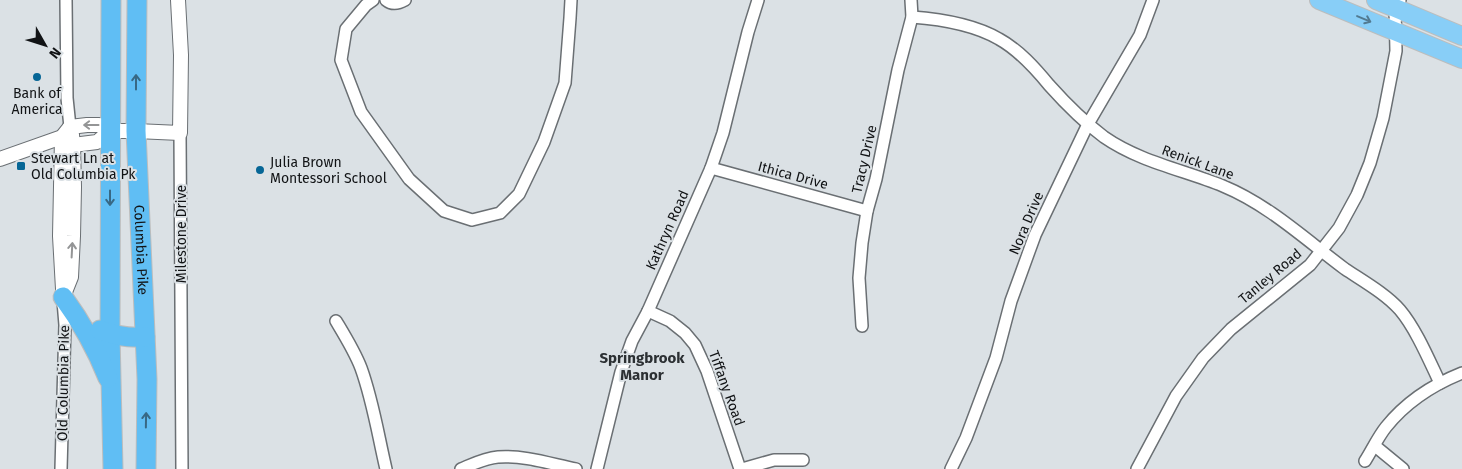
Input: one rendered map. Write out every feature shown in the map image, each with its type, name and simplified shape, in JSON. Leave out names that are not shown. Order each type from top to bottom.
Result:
[{"type":"highway","points":[[111,0],[110,334],[113,469]]},
{"type":"highway","name":"Columbia Pike","points":[[137,0],[136,131],[147,379],[146,469]]},
{"type":"highway","points":[[68,304],[97,329],[110,334],[134,338],[145,337]]},
{"type":"highway","points":[[68,304],[97,350],[112,390]]},
{"type":"main road","points":[[1319,0],[1462,59]]},
{"type":"main road","points":[[1376,0],[1397,4],[1462,36]]},
{"type":"street","name":"Old Columbia Pike","points":[[61,469],[65,325],[71,277],[74,187],[68,136],[66,0]]},
{"type":"street","name":"Milestone Drive","points":[[178,0],[181,55],[182,469]]},
{"type":"street","points":[[373,0],[366,4],[346,29],[341,60],[360,112],[409,179],[444,211],[472,220],[500,213],[519,194],[544,142],[565,83],[570,0]]},
{"type":"street","points":[[386,0],[397,4],[405,0]]},
{"type":"street","name":"Kathryn Road","points":[[598,469],[621,372],[632,341],[648,311],[711,168],[723,133],[748,32],[758,0]]},
{"type":"street","name":"Tracy Drive","points":[[862,326],[859,278],[862,243],[867,211],[876,179],[898,70],[912,17],[911,0]]},
{"type":"street","name":"Nora Drive","points":[[951,469],[966,438],[996,358],[1011,301],[1034,236],[1088,124],[1140,35],[1153,0]]},
{"type":"street","name":"Tanley Road","points":[[1137,469],[1176,396],[1204,358],[1231,329],[1310,265],[1339,228],[1357,195],[1370,163],[1383,118],[1396,51],[1397,4]]},
{"type":"street","name":"Renick Lane","points":[[912,17],[934,19],[979,30],[1000,39],[1026,59],[1072,110],[1105,137],[1148,159],[1223,186],[1244,196],[1276,216],[1400,309],[1415,333],[1440,383]]},
{"type":"street","points":[[0,158],[68,136],[87,125],[100,125],[110,132],[180,133]]},
{"type":"street","name":"Ithica Drive","points":[[711,168],[867,211]]},
{"type":"street","name":"Tiffany Road","points":[[648,311],[670,322],[684,333],[694,345],[707,371],[741,469]]},
{"type":"street","points":[[336,321],[360,367],[370,398],[386,469]]},
{"type":"street","points":[[1365,461],[1385,428],[1404,408],[1424,391],[1462,372]]},
{"type":"street","points":[[1375,446],[1403,469]]},
{"type":"street","points":[[461,469],[497,457],[521,458],[576,469]]},
{"type":"street","points":[[741,469],[774,460],[803,460]]},
{"type":"place","name":"Bank of America","points":[[37,77]]},
{"type":"place","name":"Stewart Ln at Old Columbia Pk","points":[[21,166]]},
{"type":"place","name":"Julia Brown Montessori School","points":[[260,170]]},
{"type":"district","name":"Springbrook Manor","points":[[642,366]]}]
